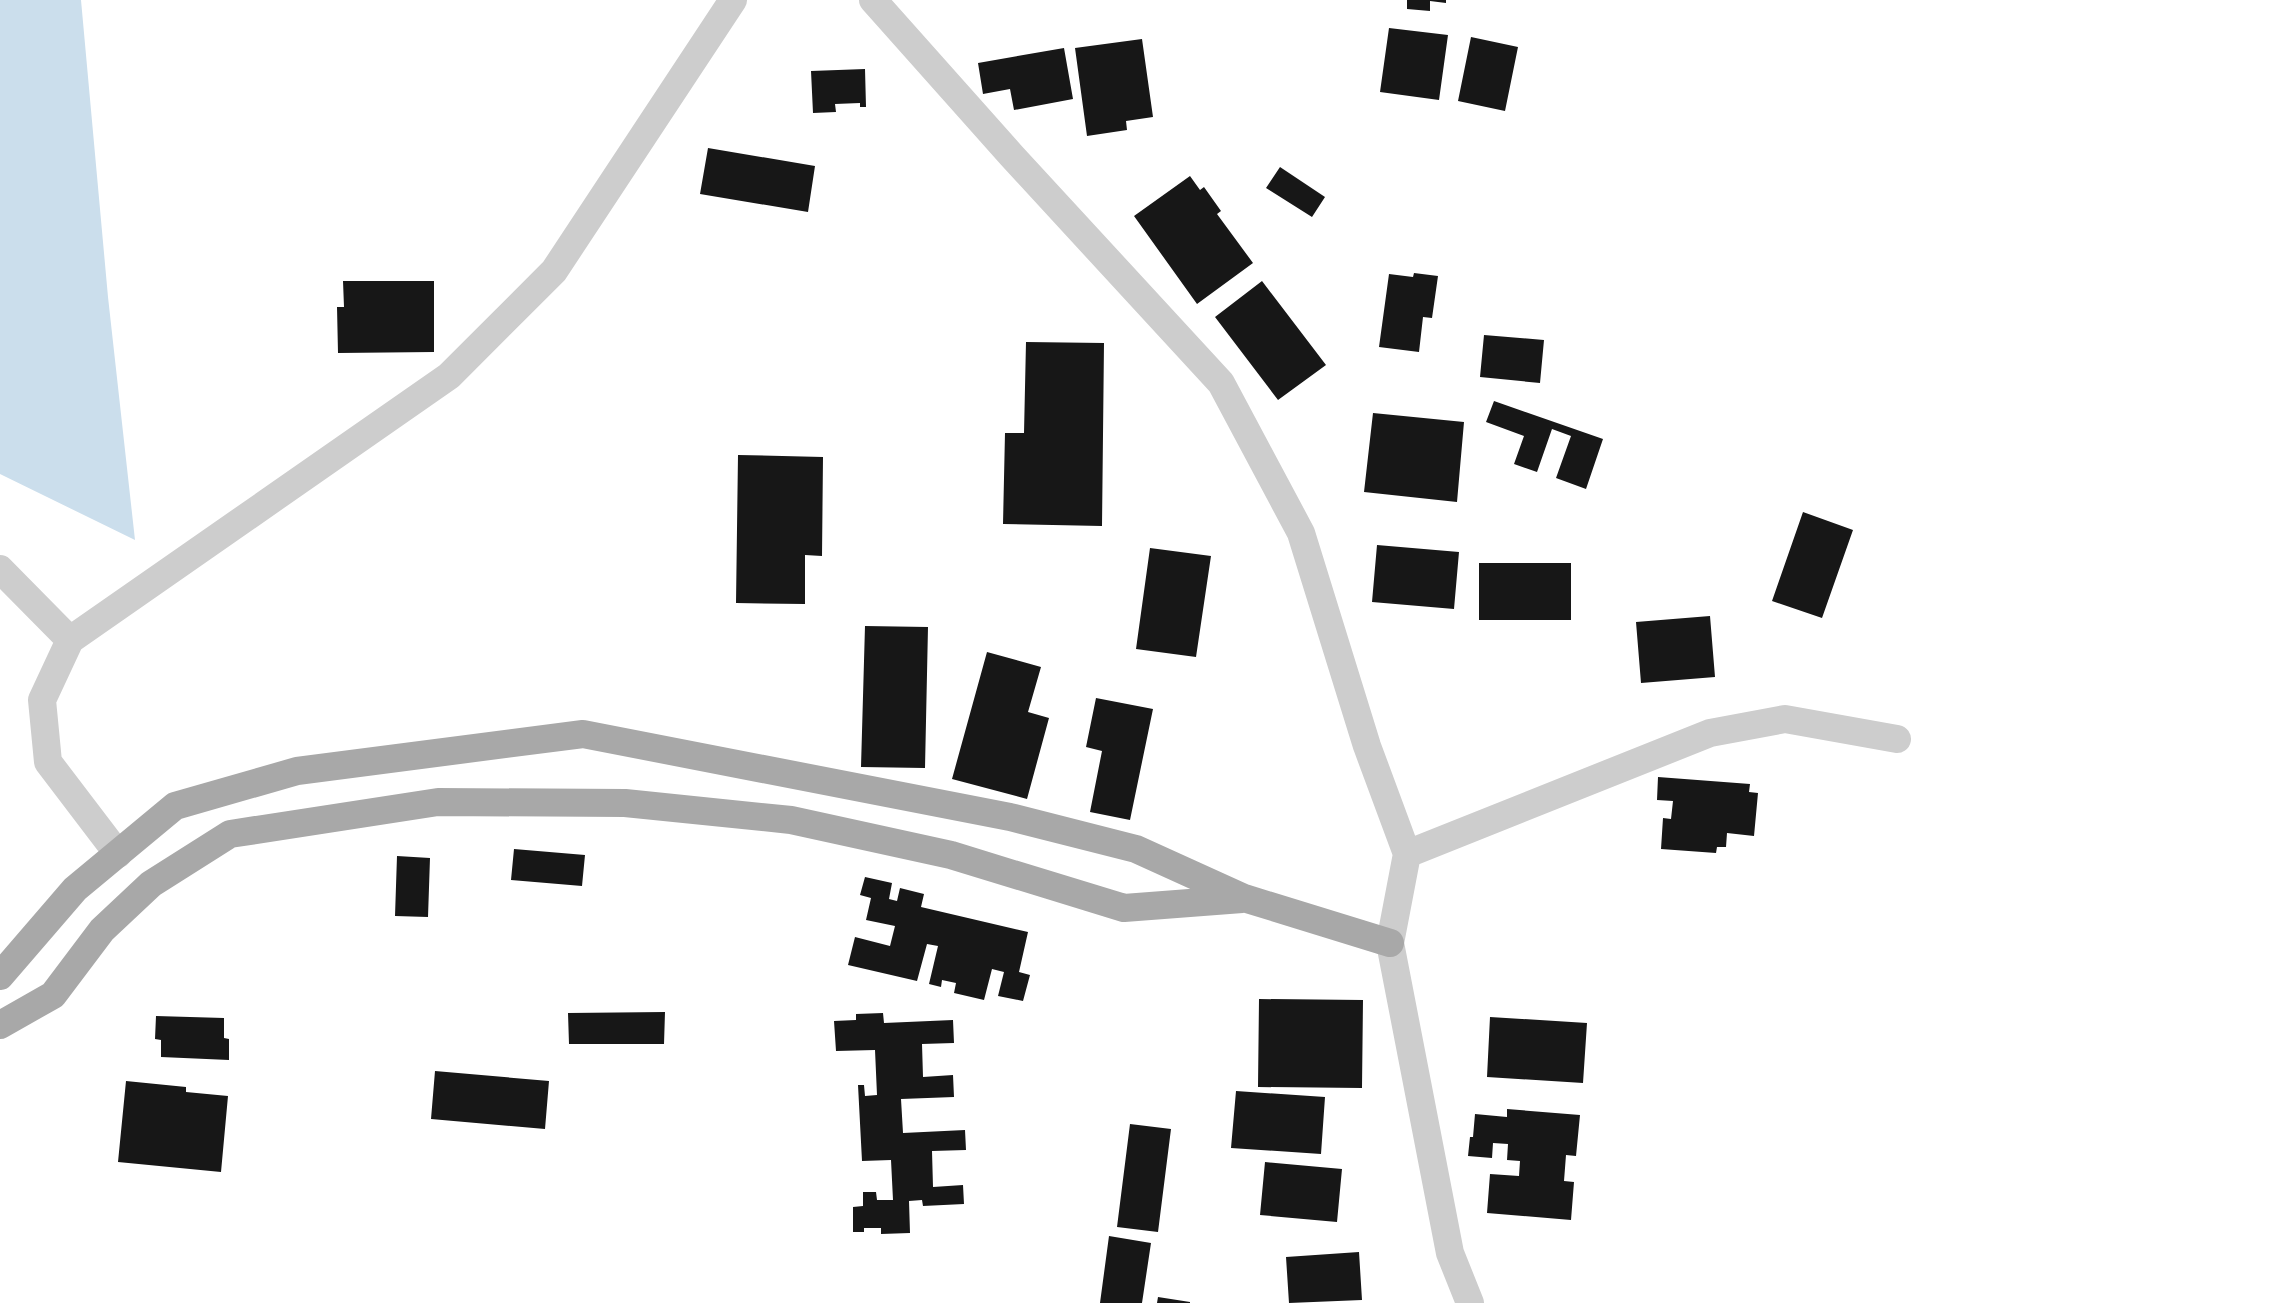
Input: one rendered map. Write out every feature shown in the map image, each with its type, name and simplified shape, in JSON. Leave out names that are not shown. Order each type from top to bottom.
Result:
[{"type":"main road","points":[[0,976],[75,889],[175,806],[297,771],[583,734],[1010,817],[1136,849],[1244,898],[1390,943]]},
{"type":"main road","points":[[0,1025],[53,995],[102,930],[151,884],[230,834],[438,802],[625,803],[791,820],[951,855],[1124,908],[1244,898]]},
{"type":"street","points":[[118,854],[48,762],[42,700],[70,640],[449,376],[554,271],[733,0]]},
{"type":"street","points":[[873,0],[1017,162],[1221,383],[1302,533],[1367,746],[1406,854],[1390,943],[1450,1253],[1470,1303]]},
{"type":"street","points":[[0,569],[70,640]]},
{"type":"street","points":[[1406,854],[1710,733],[1785,719],[1897,738]]},
{"type":"water","points":[[0,0],[81,0],[108,297],[135,540],[0,474]]},
{"type":"building","points":[[1407,0],[1446,0],[1446,3],[1430,1],[1430,11],[1407,9]]},
{"type":"building","points":[[1389,28],[1448,35],[1439,100],[1380,92]]},
{"type":"building","points":[[1471,37],[1518,47],[1505,111],[1458,101]]},
{"type":"building","points":[[1142,39],[1153,117],[1126,121],[1127,130],[1087,136],[1075,48]]},
{"type":"building","points":[[1064,48],[1073,99],[1014,110],[1010,89],[983,94],[978,63]]},
{"type":"building","points":[[865,69],[866,107],[860,107],[860,103],[835,104],[836,112],[813,113],[811,71]]},
{"type":"building","points":[[708,148],[815,166],[808,212],[700,194]]},
{"type":"building","points":[[1280,167],[1325,197],[1312,217],[1266,188]]},
{"type":"building","points":[[1190,176],[1200,190],[1204,187],[1221,211],[1217,214],[1253,263],[1197,304],[1134,216]]},
{"type":"building","points":[[1414,273],[1438,276],[1432,318],[1423,317],[1419,352],[1379,347],[1389,274],[1413,277]]},
{"type":"building","points":[[343,281],[434,281],[434,352],[338,353],[337,307],[344,307]]},
{"type":"building","points":[[1262,281],[1326,365],[1278,400],[1215,317]]},
{"type":"building","points":[[1484,335],[1544,340],[1540,383],[1480,377]]},
{"type":"building","points":[[1026,342],[1104,343],[1102,526],[1003,524],[1005,433],[1024,433]]},
{"type":"building","points":[[1494,401],[1603,439],[1586,489],[1556,478],[1571,436],[1552,429],[1537,472],[1514,464],[1524,436],[1486,422]]},
{"type":"building","points":[[1373,413],[1464,422],[1457,502],[1364,492]]},
{"type":"building","points":[[738,455],[823,457],[822,556],[805,555],[805,604],[736,603]]},
{"type":"building","points":[[1803,512],[1853,530],[1822,618],[1772,601]]},
{"type":"building","points":[[1377,545],[1459,552],[1454,609],[1372,602]]},
{"type":"building","points":[[1150,548],[1211,556],[1196,657],[1136,649]]},
{"type":"building","points":[[1479,563],[1571,563],[1571,620],[1479,620]]},
{"type":"building","points":[[1710,616],[1715,677],[1641,683],[1636,622]]},
{"type":"building","points":[[865,626],[928,627],[925,768],[861,767]]},
{"type":"building","points":[[987,652],[1041,667],[1028,712],[1049,718],[1027,799],[952,779]]},
{"type":"building","points":[[1096,698],[1153,709],[1130,820],[1090,812],[1102,751],[1086,747]]},
{"type":"building","points":[[1658,777],[1750,784],[1749,792],[1758,793],[1754,836],[1727,833],[1726,847],[1717,847],[1716,853],[1661,849],[1663,818],[1671,819],[1673,801],[1657,800]]},
{"type":"building","points":[[514,849],[585,855],[582,886],[511,880]]},
{"type":"building","points":[[397,856],[430,858],[428,917],[395,916]]},
{"type":"building","points":[[865,877],[892,883],[889,899],[897,901],[900,888],[924,894],[921,907],[1028,932],[1019,972],[1030,975],[1023,1001],[998,996],[1004,972],[992,969],[984,1000],[954,993],[956,983],[942,980],[941,987],[929,984],[938,946],[927,944],[917,981],[848,965],[855,937],[890,946],[895,926],[866,920],[871,898],[860,895]]},
{"type":"building","points":[[1259,999],[1363,1000],[1362,1088],[1258,1087]]},
{"type":"building","points":[[665,1012],[664,1044],[569,1044],[568,1013]]},
{"type":"building","points":[[883,1013],[884,1023],[953,1020],[954,1043],[922,1044],[923,1077],[953,1075],[954,1097],[901,1099],[903,1133],[965,1130],[966,1150],[932,1151],[933,1187],[963,1185],[964,1204],[923,1206],[922,1200],[909,1201],[910,1233],[881,1234],[881,1228],[864,1228],[864,1232],[853,1232],[853,1207],[863,1206],[863,1192],[876,1192],[877,1200],[893,1200],[891,1160],[862,1161],[858,1085],[864,1085],[865,1096],[877,1095],[875,1050],[836,1051],[834,1021],[856,1020],[856,1014]]},
{"type":"building","points":[[156,1016],[224,1018],[224,1038],[229,1039],[229,1060],[161,1057],[161,1040],[155,1039]]},
{"type":"building","points":[[1490,1017],[1587,1023],[1583,1083],[1487,1077]]},
{"type":"building","points":[[435,1071],[549,1081],[545,1129],[431,1119]]},
{"type":"building","points":[[126,1081],[186,1087],[186,1092],[228,1096],[221,1172],[118,1162]]},
{"type":"building","points":[[1236,1091],[1325,1097],[1321,1154],[1231,1148]]},
{"type":"building","points":[[1507,1109],[1580,1115],[1576,1156],[1566,1155],[1564,1181],[1574,1182],[1571,1220],[1487,1213],[1490,1174],[1519,1176],[1520,1161],[1507,1160],[1508,1144],[1493,1143],[1492,1158],[1468,1156],[1470,1137],[1473,1137],[1475,1114],[1507,1117]]},
{"type":"building","points":[[1130,1124],[1171,1129],[1158,1232],[1117,1227]]},
{"type":"building","points":[[1265,1162],[1342,1169],[1337,1222],[1260,1215]]},
{"type":"building","points":[[1109,1236],[1151,1243],[1142,1303],[1100,1303]]},
{"type":"building","points":[[1359,1252],[1362,1300],[1289,1303],[1286,1257]]},
{"type":"building","points":[[1158,1297],[1190,1302],[1190,1303],[1157,1303]]}]
